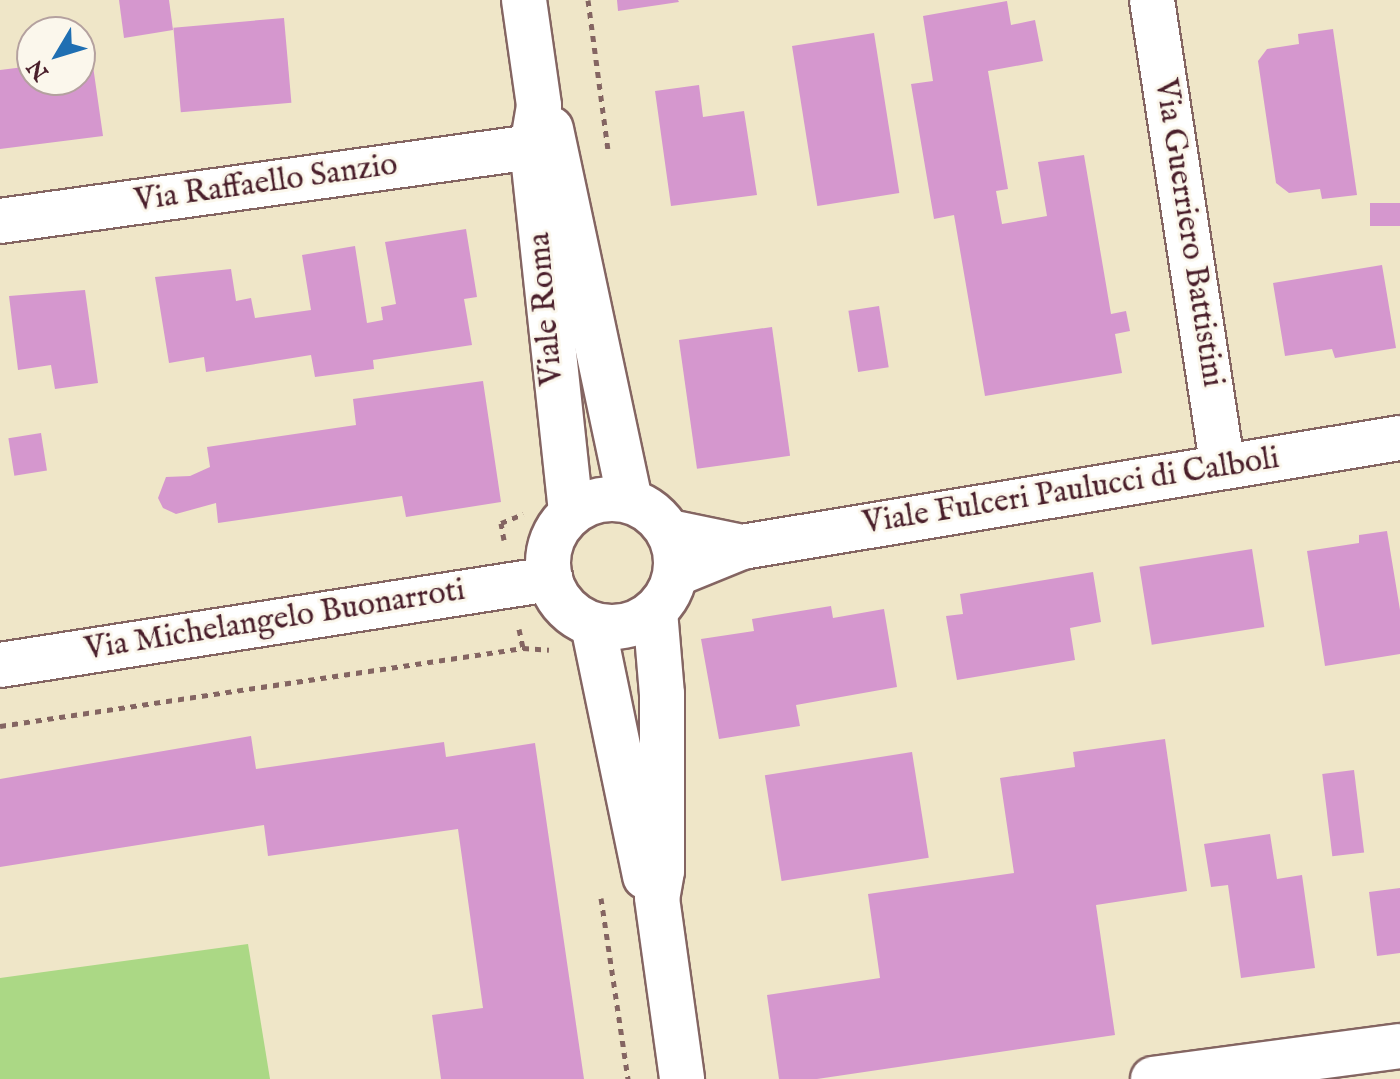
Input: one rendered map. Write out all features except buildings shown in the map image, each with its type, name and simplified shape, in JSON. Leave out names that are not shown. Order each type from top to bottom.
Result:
[{"type":"street","name":"Viale Roma","points":[[524,0],[571,513]]},
{"type":"street","name":"Via Guerriero Battistini","points":[[1152,0],[1223,467]]},
{"type":"street","name":"Viale Roma","points":[[536,126],[557,142],[630,501]]},
{"type":"street","name":"Via Raffaello Sanzio","points":[[0,221],[536,126]]},
{"type":"street","name":"Viale Fulceri Paulucci di Calboli","points":[[673,553],[742,547],[1400,438]]},
{"type":"street","points":[[655,611],[615,627],[593,625],[558,599],[550,579],[551,543],[571,513],[599,499],[630,501],[660,518],[673,553],[655,611],[662,694],[662,871],[657,898],[682,1079]]},
{"type":"street","name":"Via Michelangelo Buonarroti","points":[[0,665],[550,579]]},
{"type":"street","points":[[593,625],[643,874],[657,898]]},
{"type":"street","points":[[1153,1079],[1400,1046]]},
{"type":"path","points":[[0,726],[523,648]]},
{"type":"green space","points":[[248,944],[270,1079],[0,1079],[0,978]]}]
